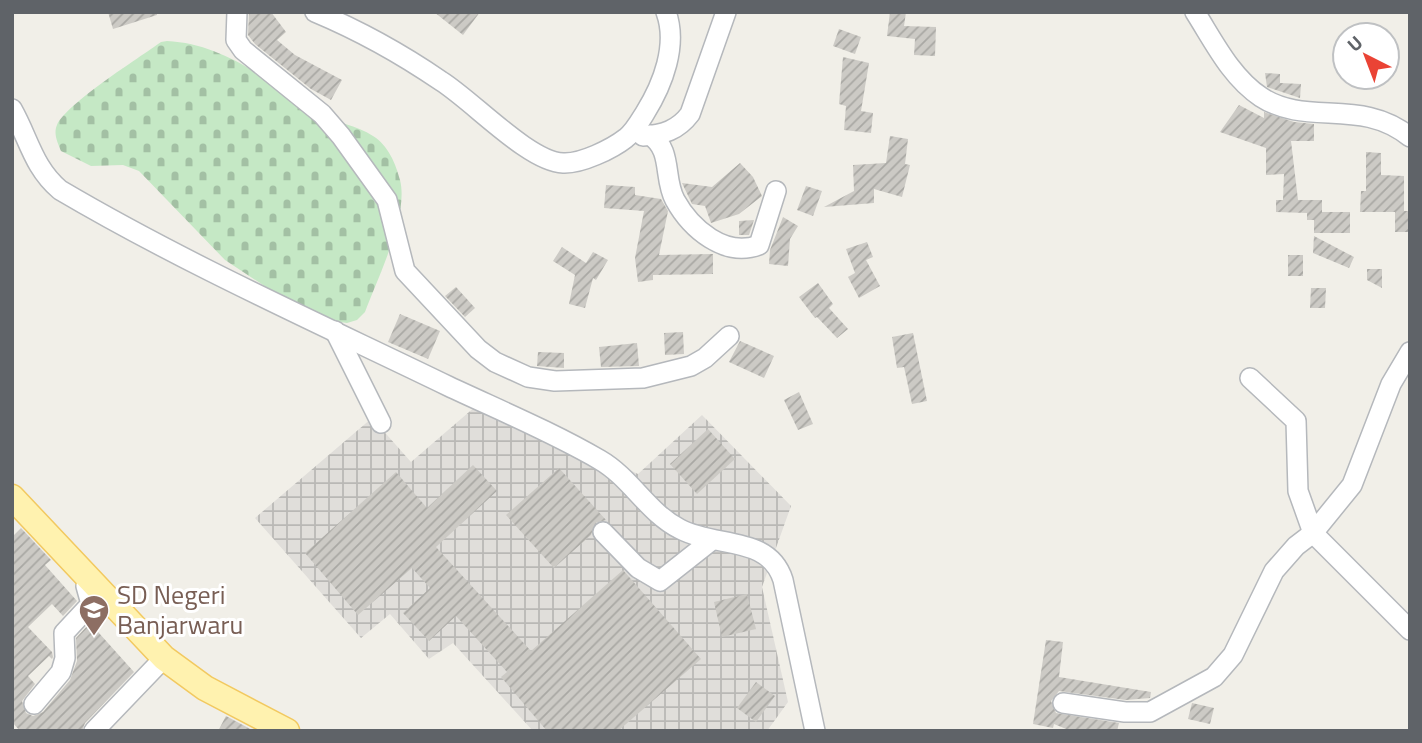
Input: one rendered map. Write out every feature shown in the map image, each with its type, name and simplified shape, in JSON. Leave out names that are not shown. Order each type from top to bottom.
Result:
[{"type":"main road","points":[[14,502],[164,658],[205,688],[287,731]]},
{"type":"street","points":[[237,12],[236,40],[243,50],[322,114],[363,162],[387,200],[405,271],[478,349],[495,362],[528,377],[555,381],[643,378],[691,366],[705,358],[729,336]]},
{"type":"street","points":[[315,12],[438,79],[482,110],[519,144],[564,164],[577,161],[628,136],[650,135],[681,125],[690,114],[726,12]]},
{"type":"street","points":[[628,136],[649,106],[666,68],[671,26],[666,12]]},
{"type":"street","points":[[1195,12],[1236,74],[1262,97],[1292,110],[1336,111],[1384,120],[1410,137]]},
{"type":"street","points":[[12,109],[41,173],[60,190],[335,331],[603,461],[666,521],[692,535],[762,550],[780,568],[815,731]]},
{"type":"street","points":[[650,135],[658,141],[666,158],[667,180],[675,201],[705,235],[722,246],[746,250],[759,245],[776,191]]},
{"type":"street","points":[[335,331],[381,423]]},
{"type":"street","points":[[1063,703],[1125,712],[1150,712],[1214,677],[1233,656],[1274,570],[1296,546],[1313,533],[1352,485],[1391,384],[1410,352]]},
{"type":"street","points":[[1250,378],[1296,421],[1298,491],[1313,533],[1410,630]]},
{"type":"street","points":[[603,532],[638,568],[660,581],[712,540]]},
{"type":"street","points":[[34,704],[61,672],[65,658],[64,633],[91,604],[86,586],[90,580]]},
{"type":"street","points":[[94,731],[164,658]]},
{"type":"shaded area","points":[[483,400],[638,474],[702,415],[791,506],[762,587],[788,702],[767,731],[533,731],[453,643],[429,659],[390,614],[361,638],[255,518],[372,418],[411,462]]},
{"type":"green space","points":[[161,42],[209,49],[229,57],[325,116],[367,132],[387,150],[400,180],[400,210],[384,264],[365,312],[357,320],[347,323],[313,318],[225,260],[139,171],[123,165],[91,166],[61,151],[56,132],[63,116],[104,81]]},
{"type":"building","points":[[108,12],[157,12],[157,15],[113,29]]},
{"type":"building","points":[[249,12],[271,12],[286,32],[277,40],[295,55],[342,80],[331,100],[311,89],[255,44],[248,35]]},
{"type":"building","points":[[434,12],[480,12],[463,35]]},
{"type":"building","points":[[890,12],[906,12],[904,26],[936,27],[935,56],[914,55],[915,39],[887,36]]},
{"type":"building","points":[[839,29],[861,37],[855,54],[833,46]]},
{"type":"building","points":[[843,57],[869,63],[861,111],[873,113],[871,133],[844,130],[846,106],[839,104]]},
{"type":"building","points":[[1265,73],[1280,74],[1280,83],[1301,84],[1300,98],[1267,87]]},
{"type":"building","points":[[1239,105],[1264,118],[1264,112],[1294,122],[1314,124],[1314,141],[1291,141],[1298,200],[1322,200],[1322,212],[1350,212],[1350,233],[1314,233],[1314,220],[1307,220],[1307,213],[1276,212],[1276,200],[1283,200],[1284,174],[1266,175],[1266,148],[1220,132]]},
{"type":"building","points":[[890,136],[908,139],[905,164],[910,165],[902,197],[874,189],[874,203],[824,207],[854,191],[853,165],[886,163]]},
{"type":"building","points":[[1366,152],[1381,153],[1381,175],[1404,176],[1404,211],[1410,211],[1410,232],[1395,232],[1395,212],[1360,212],[1361,191],[1366,191]]},
{"type":"building","points":[[740,163],[753,177],[762,196],[739,214],[711,223],[705,206],[692,204],[682,183],[712,187]]},
{"type":"building","points":[[606,185],[635,187],[635,195],[661,199],[668,211],[659,255],[713,254],[713,274],[653,275],[653,280],[638,282],[635,258],[644,211],[604,208]]},
{"type":"building","points":[[806,186],[822,191],[813,216],[797,210]]},
{"type":"building","points":[[783,217],[798,226],[790,239],[788,266],[769,264],[770,250]]},
{"type":"building","points":[[754,220],[749,235],[739,235],[739,221]]},
{"type":"building","points":[[1314,236],[1354,257],[1349,268],[1313,253]]},
{"type":"building","points":[[867,242],[873,257],[866,260],[880,286],[859,298],[848,277],[855,273],[846,249]]},
{"type":"building","points":[[562,247],[586,263],[593,252],[608,260],[596,280],[593,278],[585,308],[569,304],[575,275],[553,261]]},
{"type":"building","points":[[1288,255],[1303,255],[1303,276],[1288,276]]},
{"type":"building","points":[[1367,269],[1382,269],[1382,288],[1367,280]]},
{"type":"building","points":[[818,283],[833,304],[829,308],[848,329],[837,338],[815,318],[799,297]]},
{"type":"building","points":[[456,287],[475,308],[465,317],[445,296]]},
{"type":"building","points":[[1311,288],[1326,288],[1325,308],[1310,308]]},
{"type":"building","points":[[400,314],[440,331],[428,359],[388,342]]},
{"type":"building","points":[[683,332],[684,354],[665,355],[664,333]]},
{"type":"building","points":[[913,333],[927,401],[912,404],[904,367],[897,368],[892,337]]},
{"type":"building","points":[[740,341],[774,356],[764,378],[729,362]]},
{"type":"building","points":[[637,343],[639,366],[601,367],[599,347]]},
{"type":"building","points":[[538,352],[564,353],[564,368],[537,366]]},
{"type":"building","points":[[799,392],[813,424],[798,430],[784,400]]},
{"type":"building","points":[[708,429],[735,459],[697,494],[670,464]]},
{"type":"building","points":[[473,465],[497,491],[436,547],[531,651],[623,570],[701,659],[618,731],[547,731],[501,677],[507,672],[456,616],[429,641],[403,613],[430,588],[412,568],[358,615],[305,553],[396,472],[427,508]]},
{"type":"building","points":[[559,468],[606,520],[595,523],[591,535],[554,568],[506,515]]},
{"type":"building","points":[[21,528],[51,560],[45,565],[77,601],[63,616],[52,604],[28,627],[52,652],[53,657],[52,659],[49,656],[28,676],[35,684],[22,701],[26,713],[33,716],[43,712],[70,680],[77,661],[76,638],[90,623],[134,672],[85,723],[82,731],[20,731],[12,722],[12,537]]},
{"type":"building","points":[[747,594],[756,629],[722,637],[714,602]]},
{"type":"building","points":[[1046,640],[1063,642],[1059,677],[1151,692],[1150,698],[1126,700],[1059,691],[1051,701],[1056,713],[1119,723],[1117,731],[1071,731],[1054,724],[1053,728],[1033,724]]},
{"type":"building","points":[[756,682],[775,696],[756,722],[737,708]]},
{"type":"building","points":[[1192,703],[1214,708],[1210,724],[1188,719]]},
{"type":"building","points":[[226,716],[254,731],[218,731]]},
{"type":"place","name":"SD Negeri Banjarwaru","points":[[94,637]]}]
